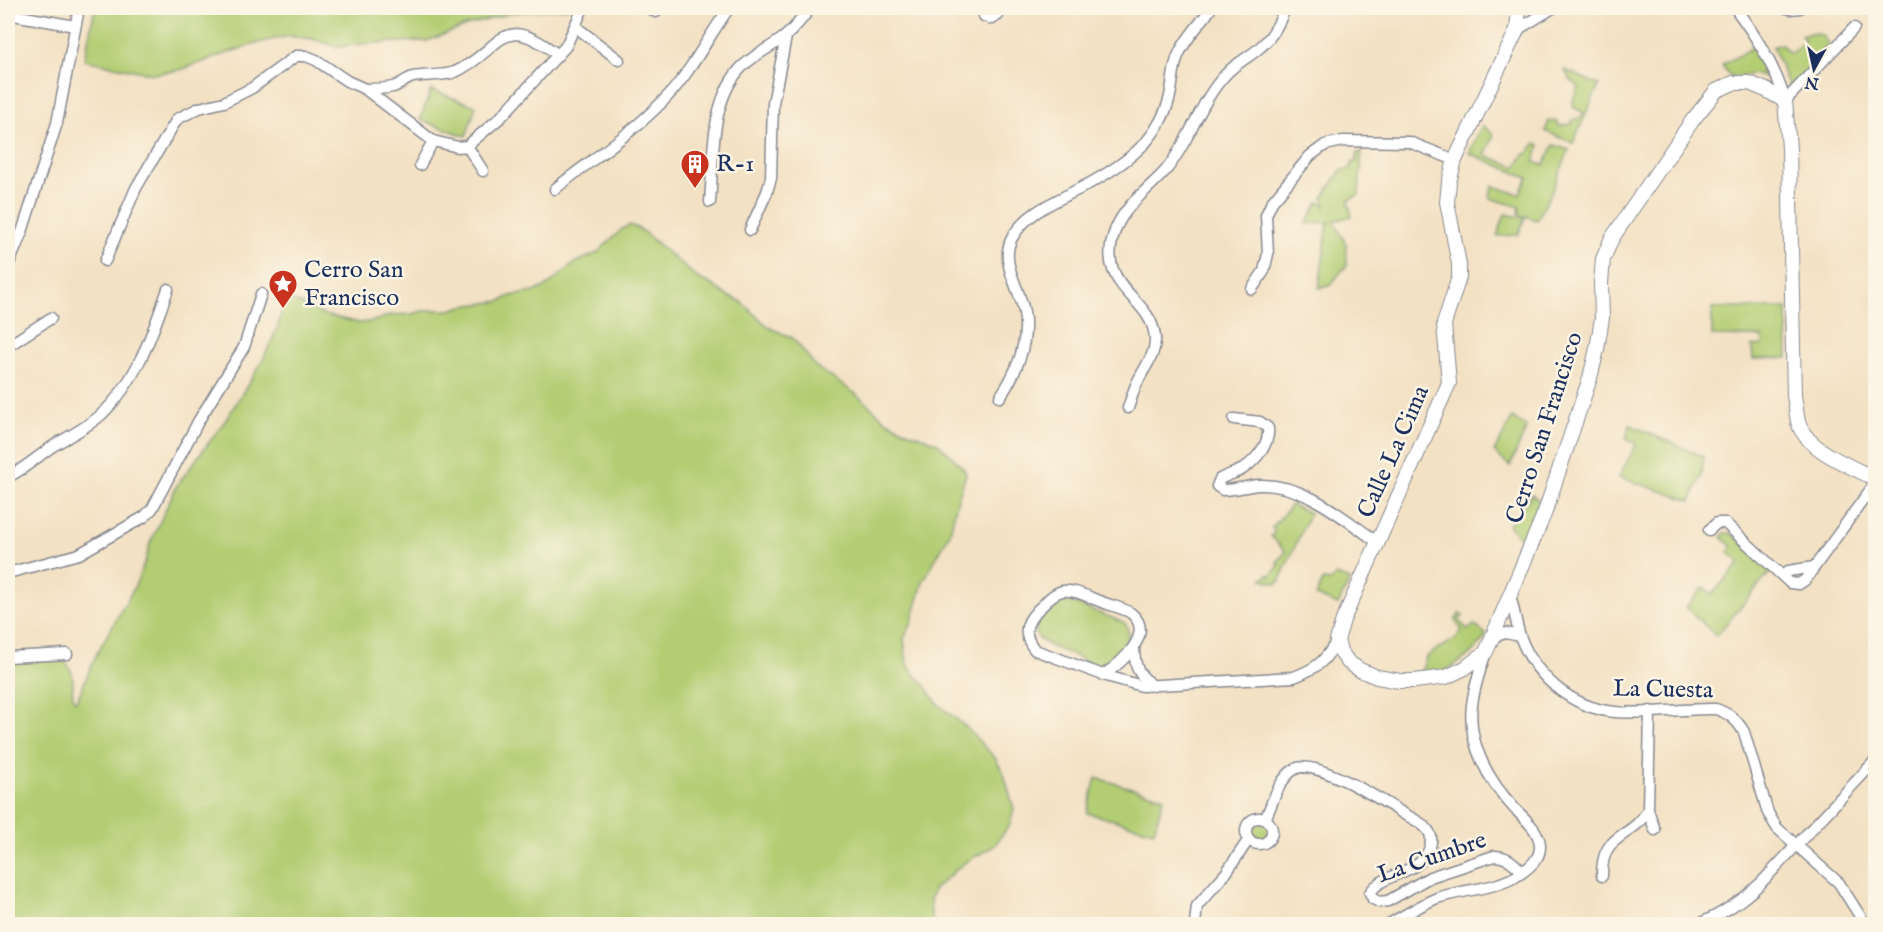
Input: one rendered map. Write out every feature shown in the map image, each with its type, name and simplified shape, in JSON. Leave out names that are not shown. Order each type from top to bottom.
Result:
[{"type":"street","points":[[8,266],[11,248],[22,232],[57,123],[80,8]]},
{"type":"street","points":[[105,261],[135,188],[177,119],[199,108],[224,102],[252,88],[296,56],[306,56],[316,60],[347,81],[365,89],[433,141],[458,147],[467,146],[501,117],[566,46],[583,8]]},
{"type":"street","points":[[555,189],[614,145],[666,98],[685,74],[729,8]]},
{"type":"street","points":[[710,202],[717,119],[723,97],[739,70],[766,48],[786,37],[811,8]]},
{"type":"street","points":[[983,8],[984,15],[992,19],[1002,8]]},
{"type":"street","points":[[1000,397],[1017,369],[1024,338],[1024,312],[1007,257],[1012,238],[1025,221],[1036,212],[1109,172],[1142,147],[1156,129],[1170,100],[1177,57],[1185,42],[1211,8]]},
{"type":"street","points":[[1128,408],[1138,380],[1150,363],[1155,336],[1143,310],[1126,291],[1114,272],[1111,250],[1116,228],[1126,209],[1167,169],[1216,85],[1226,73],[1271,36],[1285,8]]},
{"type":"street","name":"Calle La Cima","points":[[1337,640],[1343,620],[1449,383],[1444,324],[1459,277],[1459,264],[1448,202],[1449,182],[1455,160],[1517,30],[1519,8]]},
{"type":"street","points":[[1517,30],[1553,8]]},
{"type":"street","points":[[1710,530],[1717,523],[1725,523],[1790,583],[1799,584],[1805,580],[1875,481],[1833,458],[1812,442],[1799,426],[1794,396],[1789,148],[1785,101],[1780,81],[1755,36],[1735,8]]},
{"type":"street","points":[[1786,8],[1800,8]]},
{"type":"street","points":[[8,14],[75,26]]},
{"type":"street","points":[[576,27],[619,60]]},
{"type":"street","points":[[1785,101],[1854,28]]},
{"type":"street","points":[[365,89],[393,87],[410,78],[432,74],[452,74],[496,41],[514,34],[529,35],[558,55]]},
{"type":"street","points":[[750,230],[771,178],[773,103],[786,37]]},
{"type":"street","name":"Cerro San Francisco","points":[[1523,872],[1539,854],[1540,844],[1537,834],[1491,779],[1480,754],[1472,726],[1471,708],[1486,652],[1545,512],[1590,378],[1602,318],[1600,283],[1603,259],[1612,238],[1692,121],[1716,91],[1733,83],[1749,83],[1785,101]]},
{"type":"street","points":[[420,165],[433,141]]},
{"type":"street","points":[[1252,289],[1264,271],[1268,254],[1266,215],[1272,202],[1310,156],[1325,145],[1343,141],[1409,142],[1455,160]]},
{"type":"street","points":[[467,146],[483,171]]},
{"type":"street","points":[[8,477],[84,427],[102,414],[115,400],[133,373],[153,333],[168,289]]},
{"type":"street","points":[[8,573],[79,554],[144,517],[152,509],[199,420],[244,347],[261,294]]},
{"type":"street","points":[[8,346],[51,318]]},
{"type":"street","points":[[1234,419],[1260,422],[1268,428],[1269,436],[1265,445],[1241,470],[1220,479],[1218,486],[1222,490],[1260,485],[1294,490],[1333,511],[1379,543]]},
{"type":"street","points":[[1784,576],[1788,571],[1814,567]]},
{"type":"street","points":[[1103,675],[1114,668],[1134,648],[1139,636],[1138,624],[1132,614],[1077,592],[1064,591],[1053,594],[1031,616],[1026,632],[1028,642],[1035,650],[1103,675],[1142,686],[1294,677],[1312,670],[1326,658],[1337,640]]},
{"type":"street","name":"La Cuesta","points":[[1510,596],[1520,636],[1539,671],[1571,699],[1592,708],[1615,712],[1716,709],[1729,714],[1738,722],[1744,732],[1768,813],[1776,828],[1839,883],[1865,924]]},
{"type":"street","points":[[1492,637],[1506,633],[1520,636]]},
{"type":"street","points":[[1337,640],[1340,651],[1348,662],[1360,670],[1377,677],[1400,681],[1446,677],[1465,668],[1486,652]]},
{"type":"street","points":[[1134,648],[1135,666],[1140,676],[1152,686]]},
{"type":"street","points":[[8,657],[67,654]]},
{"type":"street","points":[[1650,711],[1648,810],[1655,830]]},
{"type":"street","points":[[1699,924],[1742,900],[1761,883],[1875,760]]},
{"type":"street","name":"La Cumbre","points":[[1265,820],[1282,783],[1289,774],[1296,768],[1314,767],[1368,792],[1422,824],[1429,831],[1431,841],[1422,861],[1415,867],[1375,886],[1371,893],[1373,899],[1379,902],[1388,901],[1430,877],[1494,856],[1509,859],[1523,872]]},
{"type":"street","points":[[1602,876],[1603,856],[1607,848],[1644,818],[1648,810]]},
{"type":"street","points":[[1257,819],[1265,820],[1272,830],[1270,838],[1260,844],[1249,839],[1246,831],[1249,823],[1257,819]]},
{"type":"street","points":[[1195,924],[1197,906],[1226,873],[1249,839]]},
{"type":"street","points":[[1389,924],[1437,898],[1482,889],[1514,878],[1523,872]]},
{"type":"green space","points":[[95,8],[568,8],[511,13],[466,26],[427,41],[338,47],[312,39],[289,36],[253,44],[180,70],[153,74],[84,60]]},
{"type":"green space","points":[[1810,33],[1822,35],[1829,45],[1790,89],[1773,47],[1781,44],[1790,54],[1805,40],[1801,36]]},
{"type":"green space","points":[[1755,46],[1773,78],[1755,74],[1730,77],[1722,65]]},
{"type":"green space","points":[[1565,70],[1599,85],[1573,143],[1545,131],[1549,121],[1558,122],[1559,126],[1572,124],[1572,120],[1580,118],[1584,113],[1573,107],[1573,100],[1579,87],[1569,79]]},
{"type":"green space","points":[[431,90],[476,106],[466,136],[420,120]]},
{"type":"green space","points":[[1482,125],[1494,135],[1485,155],[1516,167],[1536,143],[1540,145],[1534,162],[1544,165],[1554,145],[1569,150],[1537,220],[1519,214],[1520,207],[1489,198],[1493,186],[1519,194],[1528,178],[1469,153]]},
{"type":"green space","points":[[1362,151],[1359,195],[1348,200],[1352,216],[1334,221],[1346,244],[1347,265],[1329,286],[1319,288],[1328,223],[1331,222],[1306,224],[1319,202],[1325,206],[1323,198],[1341,170],[1351,169],[1352,163],[1357,161],[1357,154]]},
{"type":"green space","points":[[1505,214],[1525,218],[1518,235],[1497,236]]},
{"type":"green space","points":[[630,225],[641,230],[699,279],[740,301],[770,328],[793,338],[816,367],[856,394],[887,421],[938,443],[964,469],[966,474],[950,533],[923,582],[911,625],[904,638],[907,662],[937,703],[966,727],[995,758],[1004,774],[1014,809],[1010,825],[994,846],[964,863],[933,890],[930,900],[932,924],[8,924],[8,655],[47,655],[64,661],[70,668],[73,678],[73,696],[75,701],[77,700],[96,655],[135,586],[150,543],[177,485],[225,421],[262,362],[278,326],[284,302],[294,301],[324,315],[360,323],[391,315],[412,314],[426,310],[450,310],[501,301],[510,296],[534,292],[547,286],[575,263],[597,253],[622,229]]},
{"type":"green space","points":[[1712,308],[1787,308],[1788,358],[1753,359],[1752,346],[1763,345],[1762,337],[1712,336]]},
{"type":"green space","points":[[1512,418],[1527,427],[1510,466],[1494,452]]},
{"type":"green space","points":[[1630,425],[1704,457],[1701,477],[1691,501],[1619,477],[1636,444],[1626,438]]},
{"type":"green space","points":[[1532,494],[1540,502],[1524,542],[1508,525]]},
{"type":"green space","points":[[1291,505],[1310,513],[1278,584],[1262,579],[1268,574],[1270,576],[1279,566],[1277,562],[1286,552],[1271,536],[1275,532],[1272,528]]},
{"type":"green space","points":[[1724,533],[1731,533],[1772,570],[1716,636],[1686,607],[1704,587],[1712,594],[1740,563],[1728,552],[1732,547],[1722,537]]},
{"type":"green space","points":[[1336,575],[1350,580],[1338,605],[1316,596],[1323,580],[1331,581]]},
{"type":"green space","points":[[1057,598],[1125,623],[1128,633],[1127,641],[1110,664],[1100,667],[1092,664],[1050,646],[1038,637],[1036,624],[1046,608]]},
{"type":"green space","points":[[1460,613],[1463,616],[1459,620],[1468,630],[1474,625],[1487,635],[1459,663],[1442,671],[1422,675],[1426,657],[1454,640],[1462,630],[1455,621]]},
{"type":"green space","points":[[1096,778],[1164,797],[1154,831],[1087,813]]},
{"type":"green space","points":[[1259,818],[1268,822],[1272,831],[1268,840],[1259,844],[1250,840],[1246,831],[1250,822]]},
{"type":"place","name":"R-1","points":[[695,190]]},
{"type":"place","name":"Cerro San Francisco","points":[[283,310]]}]
